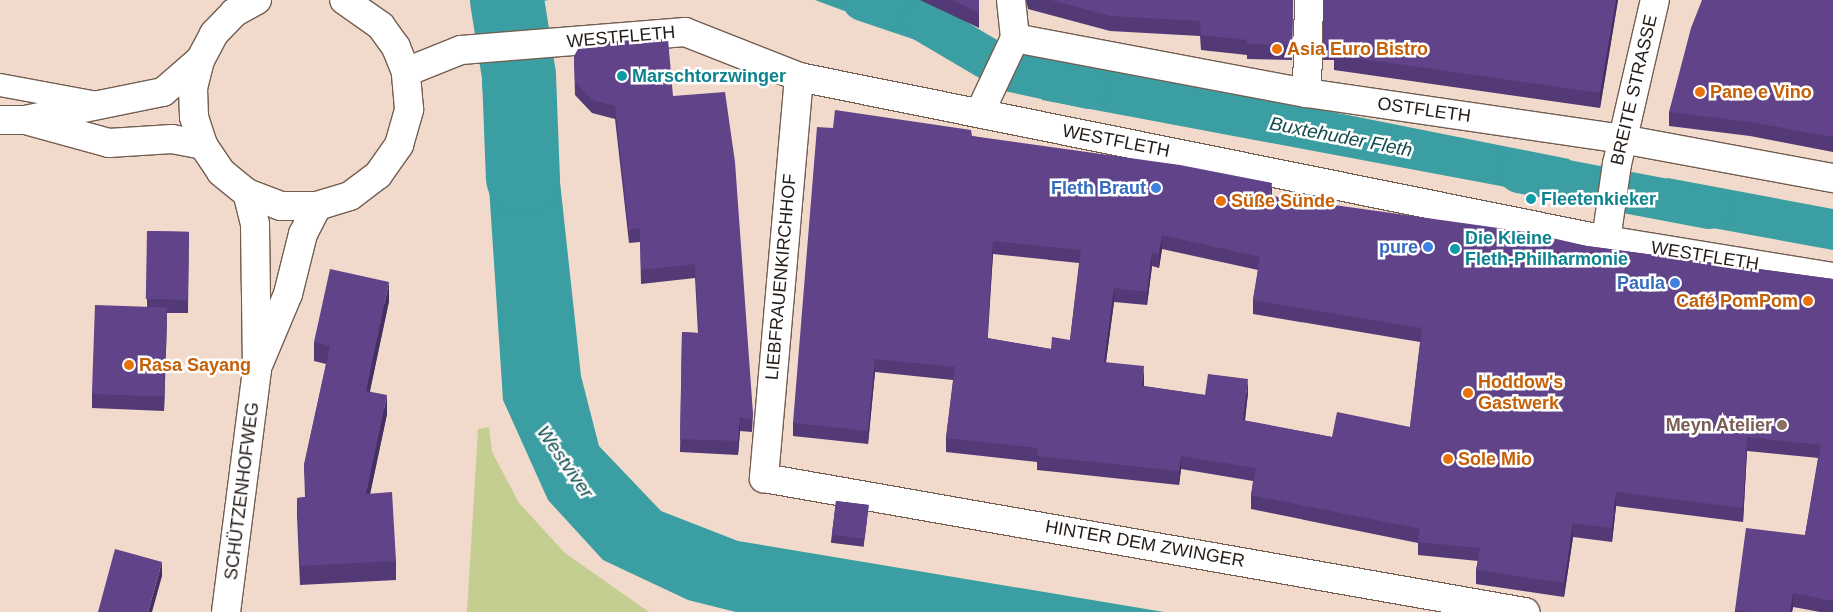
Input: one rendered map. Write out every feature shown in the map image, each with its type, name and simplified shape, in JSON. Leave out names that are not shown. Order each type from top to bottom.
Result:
[{"type":"street","points":[[257,0],[234,13],[214,34],[200,60],[193,88],[194,118],[203,146],[221,172],[247,193],[281,206],[317,206],[350,196],[371,181],[399,145],[409,109],[406,72],[391,40],[354,3]]},
{"type":"street","points":[[984,103],[1012,44],[1011,0]]},
{"type":"street","points":[[1307,93],[1309,0]]},
{"type":"street","name":"BREITE STRASSE","points":[[1606,240],[1608,207],[1655,0]]},
{"type":"street","name":"WESTFLETH","points":[[406,72],[454,52],[685,32],[799,77],[984,103],[1606,240],[1833,277]]},
{"type":"street","name":"OSTFLETH","points":[[1012,44],[1307,93],[1620,152],[1833,178]]},
{"type":"street","points":[[12,120],[163,92],[200,60]]},
{"type":"street","name":"LIEBFRAUENKIRCHHOF","points":[[764,478],[799,77]]},
{"type":"street","points":[[12,120],[109,143],[172,139],[203,146]]},
{"type":"street","name":"SCHÜTZENHOFWEG","points":[[226,612],[257,369],[255,224],[247,193]]},
{"type":"street","name":"SCHÜTZENHOFWEG","points":[[257,369],[288,294],[303,234],[317,206]]},
{"type":"street","name":"HINTER DEM ZWINGER","points":[[764,478],[1525,612]]},
{"type":"lane","points":[[0,85],[104,104]]},
{"type":"green space","points":[[489,427],[492,452],[519,503],[565,553],[649,612],[467,612],[478,429]]},
{"type":"water","points":[[476,0],[549,0],[477,11]]},
{"type":"water","points":[[815,0],[916,0],[976,29],[970,48],[958,61],[928,42]]},
{"type":"water","points":[[1051,56],[1569,159],[1579,171],[1574,192],[1564,198],[1042,100],[1032,87],[1033,69]]},
{"type":"water","points":[[548,71],[581,376],[599,446],[661,511],[738,541],[1164,612],[736,612],[688,600],[603,560],[548,500],[503,400],[482,80]]},
{"type":"water","points":[[1668,178],[1833,209],[1833,250],[1658,218],[1653,198],[1657,183]]},
{"type":"building","points":[[952,0],[979,0],[979,13]]},
{"type":"building","points":[[1051,0],[1293,0],[1292,45],[1247,44],[1247,40],[1201,35],[1200,21],[1110,16]]},
{"type":"building","points":[[1323,0],[1616,0],[1600,93],[1334,55],[1334,45],[1323,45]]},
{"type":"building","points":[[1702,0],[1833,0],[1833,137],[1750,122],[1669,112],[1691,28]]},
{"type":"building","points":[[668,39],[673,96],[725,92],[735,162],[753,414],[752,419],[740,417],[738,441],[680,439],[682,332],[699,333],[695,264],[641,270],[640,228],[629,230],[615,106],[592,100],[575,82],[574,56],[582,42]]},
{"type":"building","points":[[835,110],[971,130],[972,136],[1180,165],[1272,183],[1270,196],[1526,232],[1587,246],[1833,279],[1833,601],[1793,593],[1790,612],[1735,610],[1746,528],[1805,535],[1821,445],[1747,437],[1743,508],[1616,492],[1612,528],[1573,523],[1564,583],[1476,570],[1480,548],[1418,542],[1420,529],[1251,495],[1256,468],[1181,456],[1179,471],[1037,456],[1038,448],[946,438],[955,367],[875,359],[868,431],[793,423],[817,127],[833,128]],"holes":[[[1162,235],[1260,257],[1253,300],[1422,328],[1410,427],[1337,412],[1332,437],[1243,420],[1248,379],[1208,374],[1205,395],[1142,386],[1144,366],[1104,362],[1114,288],[1147,292],[1152,253],[1159,254]],[[993,241],[1081,250],[1070,340],[1052,337],[1051,349],[987,338]]]},
{"type":"building","points":[[147,231],[189,232],[188,300],[146,299]]},
{"type":"building","points":[[330,269],[389,282],[366,391],[387,395],[366,494],[392,492],[396,561],[300,566],[297,498],[306,497],[304,465],[330,346],[314,342]]},
{"type":"building","name":"Rasa Sayang","points":[[95,305],[167,308],[164,396],[92,394]]},
{"type":"building","points":[[836,501],[869,505],[865,539],[832,535]]},
{"type":"building","points":[[115,549],[162,562],[148,612],[98,612]]},
{"type":"waterway","name":"Westviver","points":[[507,0],[519,76],[523,178]]},
{"type":"waterway","name":"Buxtehuder Fleth","points":[[863,0],[922,20],[1007,70],[1089,88]]},
{"type":"waterway","name":"Buxtehuder Fleth","points":[[1519,172],[1710,208]]},
{"type":"place","name":"Asia Euro Bistro","points":[[1277,49]]},
{"type":"place","name":"Marschtorzwinger","points":[[622,76]]},
{"type":"place","name":"Pane e Vino","points":[[1700,92]]},
{"type":"place","name":"Fleth Braut","points":[[1156,188]]},
{"type":"place","name":"Fleetenkieker","points":[[1531,199]]},
{"type":"place","name":"Süße Sünde","points":[[1221,201]]},
{"type":"place","name":"pure","points":[[1428,247]]},
{"type":"place","name":"Die Kleine Fleth-Philharmonie","points":[[1455,249]]},
{"type":"place","name":"Paula","points":[[1675,283]]},
{"type":"place","name":"Café PomPom","points":[[1808,301]]},
{"type":"place","name":"Rasa Sayang","points":[[129,365]]},
{"type":"place","name":"Hoddow's Gastwerk","points":[[1468,393]]},
{"type":"place","name":"Meyn Atelier","points":[[1782,425]]},
{"type":"place","name":"Sole Mio","points":[[1448,459]]}]
